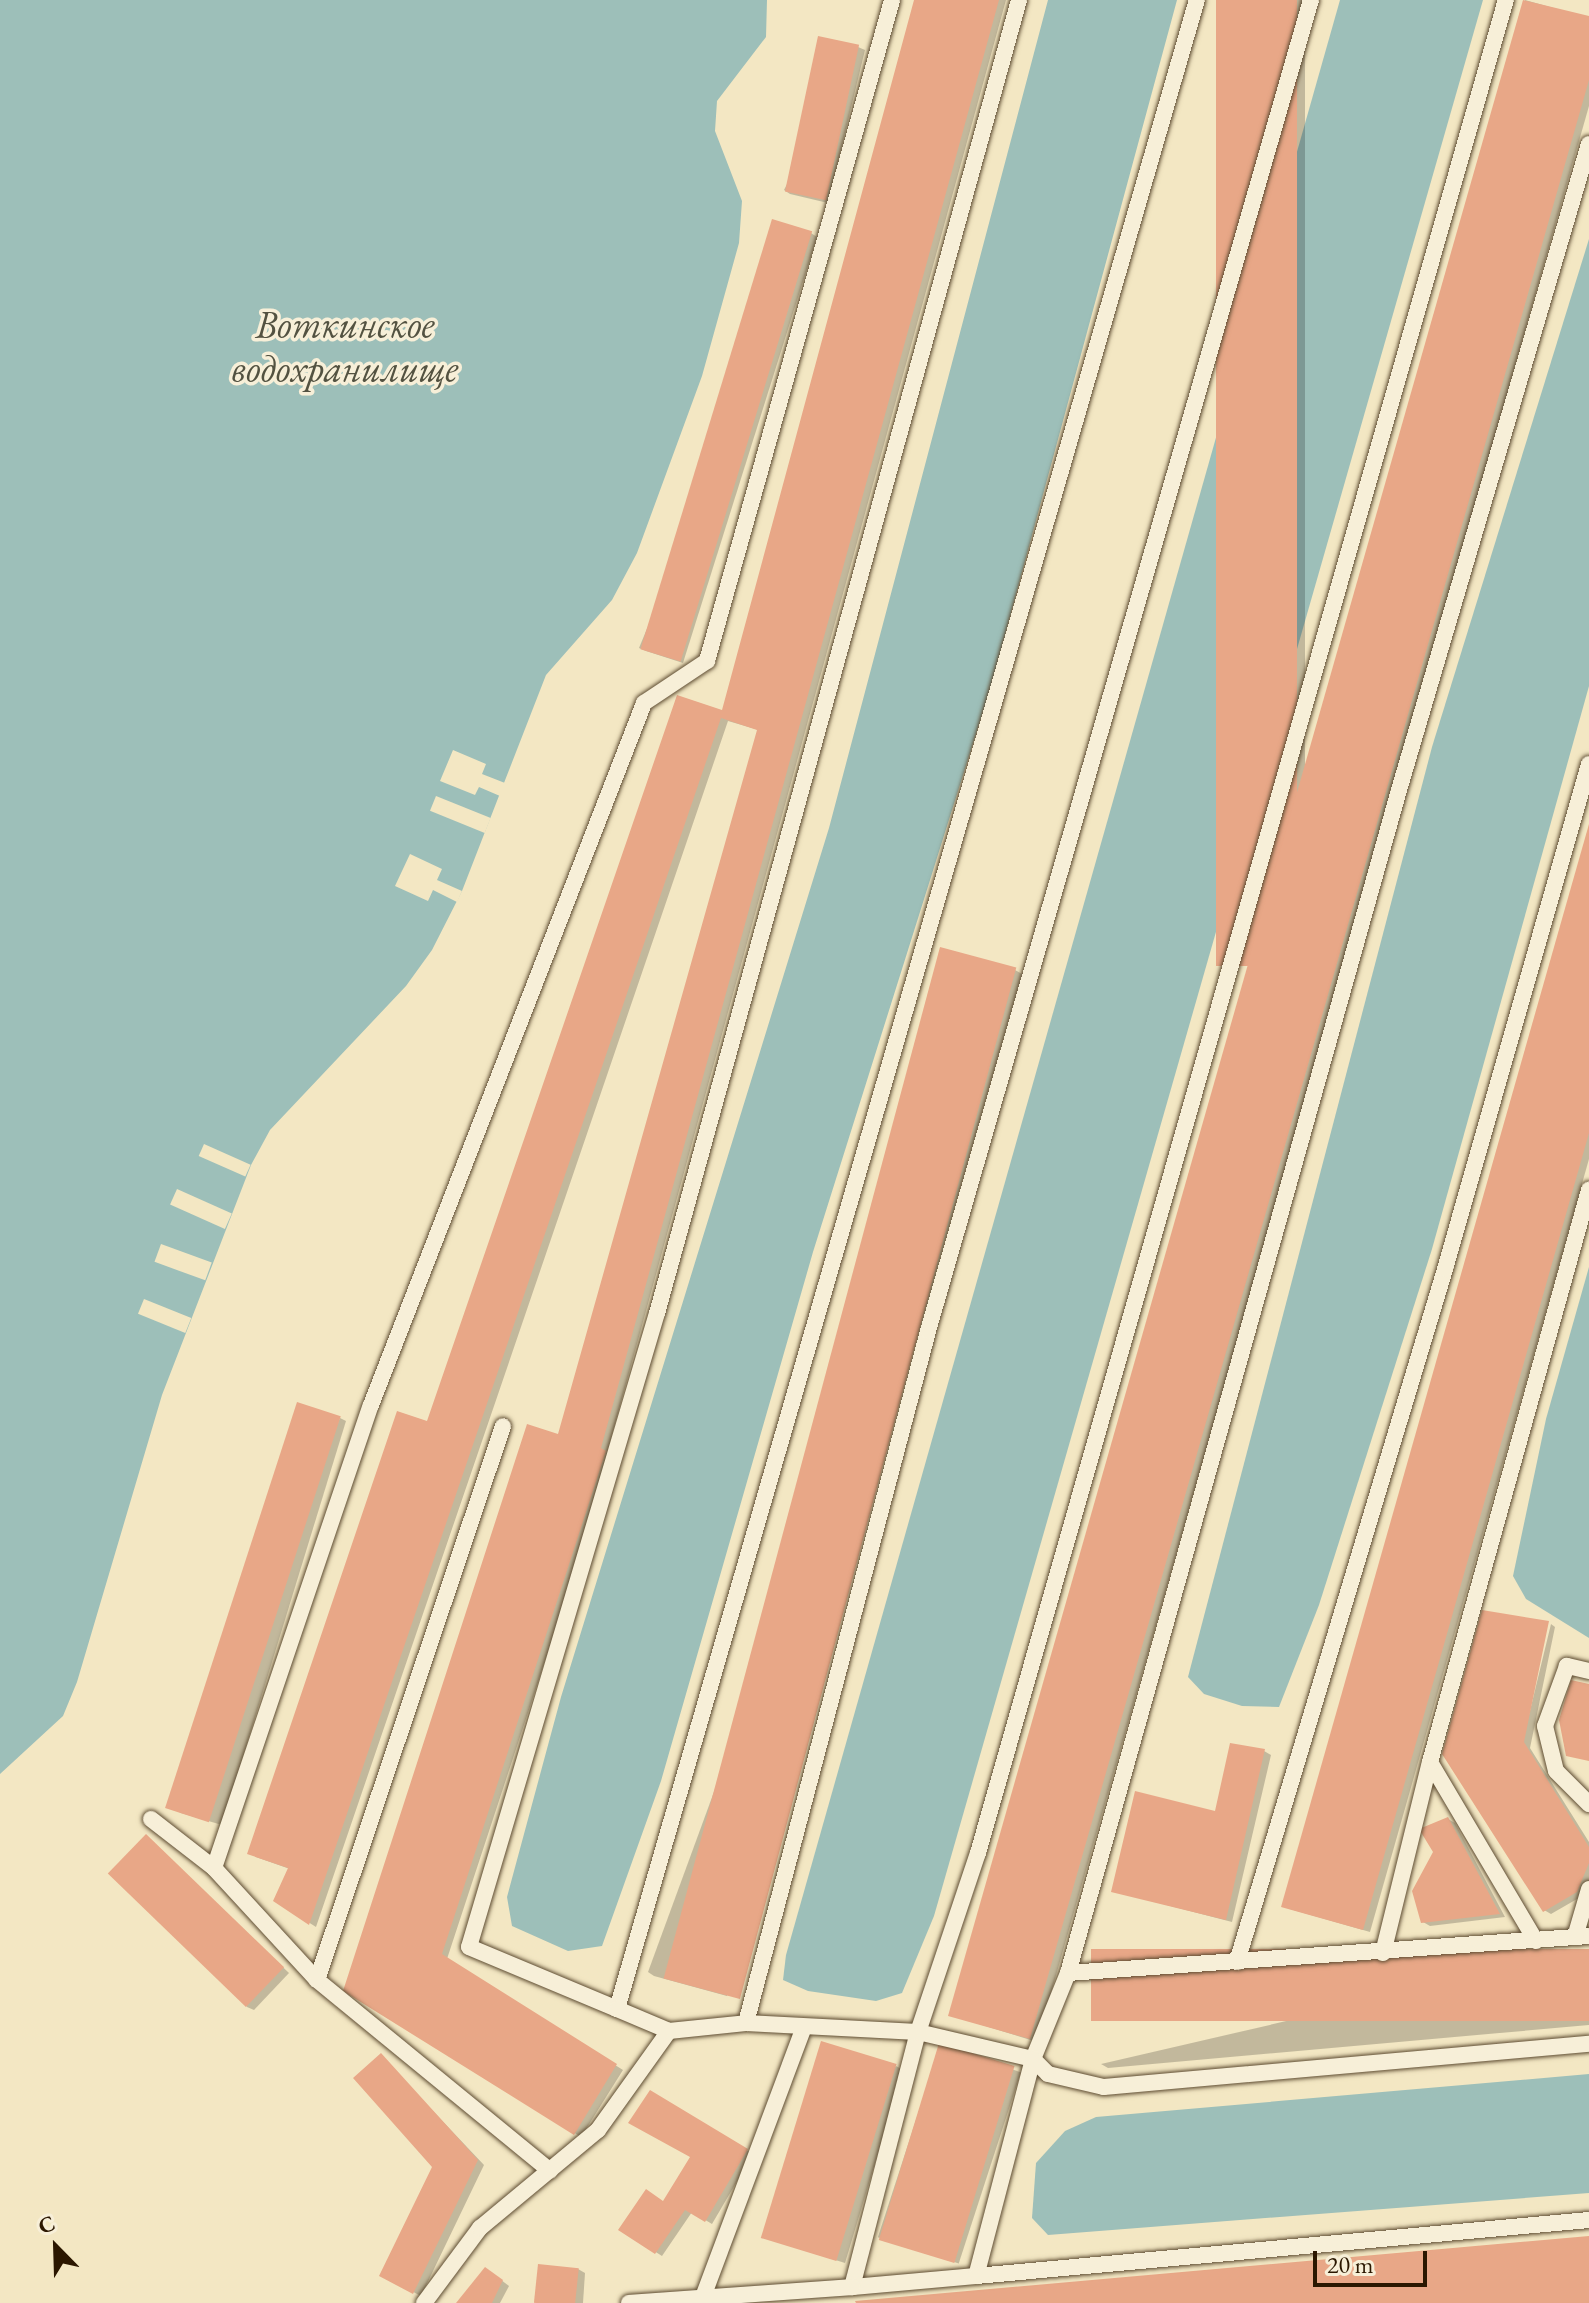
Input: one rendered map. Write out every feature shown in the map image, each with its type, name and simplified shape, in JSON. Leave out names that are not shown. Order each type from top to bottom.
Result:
[{"type":"lane","points":[[214,1868],[371,1405],[644,703],[707,661],[892,0]]},
{"type":"lane","points":[[1019,0],[657,1313],[469,1947],[669,2031],[746,2023],[918,2032],[1033,2059],[1048,2074],[1104,2087],[1589,2044]]},
{"type":"lane","points":[[617,2009],[1197,0]]},
{"type":"lane","points":[[746,2023],[928,1331],[1311,0]]},
{"type":"lane","points":[[852,2287],[918,2032],[987,1823],[1506,0]]},
{"type":"lane","points":[[976,2276],[1033,2059],[1068,1973],[1399,790],[1589,144]]},
{"type":"lane","points":[[1237,1962],[1445,1269],[1589,764]]},
{"type":"lane","points":[[1383,1953],[1430,1762],[1589,1190]]},
{"type":"lane","points":[[317,1980],[503,1426]]},
{"type":"lane","points":[[1589,1671],[1567,1666],[1545,1726],[1556,1771],[1589,1804]]},
{"type":"lane","points":[[1430,1762],[1536,1941]]},
{"type":"lane","points":[[151,1819],[214,1868],[317,1980],[550,2171]]},
{"type":"lane","points":[[1068,1973],[1582,1937],[1589,1889]]},
{"type":"lane","points":[[703,2297],[804,2027]]},
{"type":"lane","points":[[424,2303],[480,2228],[598,2130],[669,2031]]},
{"type":"lane","points":[[629,2303],[852,2287],[1589,2220]]},
{"type":"water","name":"Воткинское водохранилище","points":[[0,0],[767,0],[766,37],[717,101],[715,131],[742,201],[739,243],[702,376],[637,553],[612,600],[546,675],[462,891],[432,950],[406,986],[270,1130],[251,1165],[162,1395],[77,1682],[63,1716],[0,1774]]},
{"type":"water","points":[[1048,0],[1177,0],[992,683],[813,1252],[661,1781],[602,1946],[568,1951],[512,1926],[507,1897],[561,1697],[829,828]]},
{"type":"water","points":[[1340,0],[1483,0],[934,1916],[902,1993],[876,2001],[808,1991],[783,1980],[786,1955]]},
{"type":"water","points":[[1589,239],[1589,686],[1432,1249],[1319,1605],[1279,1707],[1242,1706],[1204,1694],[1188,1677],[1432,747]]},
{"type":"water","points":[[1589,1267],[1589,1638],[1526,1599],[1513,1576],[1546,1419]]},
{"type":"water","points":[[1589,2074],[1589,2193],[1048,2235],[1032,2218],[1036,2163],[1065,2131],[1096,2117]]},
{"type":"pier","points":[[453,750],[486,764],[482,774],[505,783],[500,796],[479,787],[475,795],[440,781]]},
{"type":"pier","points":[[436,796],[491,818],[485,833],[430,811]]},
{"type":"pier","points":[[410,854],[442,869],[437,880],[462,891],[457,902],[433,890],[428,901],[395,886]]},
{"type":"pier","points":[[204,1144],[251,1165],[245,1177],[199,1156]]},
{"type":"pier","points":[[177,1189],[232,1213],[225,1229],[170,1205]]},
{"type":"pier","points":[[161,1244],[212,1262],[205,1280],[155,1262]]},
{"type":"pier","points":[[144,1299],[191,1318],[185,1333],[138,1314]]},
{"type":"building","points":[[914,0],[999,0],[601,1448],[606,1451],[442,1954],[617,2064],[574,2135],[343,1991],[527,1424],[558,1434],[757,730],[721,718],[309,1925],[273,1901],[288,1868],[247,1854],[397,1411],[427,1421],[677,695],[722,710]]},
{"type":"building","points":[[1216,0],[1297,0],[1297,966],[1216,966]]},
{"type":"building","points":[[1523,0],[1589,16],[1589,80],[1030,2039],[948,2016]]},
{"type":"building","points":[[818,36],[859,45],[826,200],[785,192]]},
{"type":"building","points":[[772,219],[812,231],[681,662],[640,649]]},
{"type":"building","points":[[1589,824],[1589,1133],[1363,1930],[1281,1907]]},
{"type":"building","points":[[940,947],[1016,967],[740,1999],[664,1979]]},
{"type":"building","points":[[297,1402],[341,1416],[209,1822],[165,1808]]},
{"type":"building","points":[[1482,1610],[1549,1621],[1524,1742],[1589,1847],[1589,1863],[1577,1892],[1543,1912],[1442,1754]]},
{"type":"building","points":[[1571,1680],[1589,1684],[1589,1761],[1566,1756],[1559,1720]]},
{"type":"building","points":[[1230,1743],[1265,1749],[1226,1920],[1111,1892],[1135,1791],[1215,1811]]},
{"type":"building","points":[[1448,1817],[1500,1914],[1421,1923],[1412,1891],[1433,1852],[1419,1829]]},
{"type":"building","points":[[146,1834],[284,1967],[246,2007],[108,1874]]},
{"type":"building","points":[[1091,1949],[1589,1949],[1589,2021],[1091,2021]]},
{"type":"building","points":[[821,2041],[897,2064],[836,2261],[761,2238]]},
{"type":"building","points":[[939,2043],[1015,2066],[954,2263],[879,2240]]},
{"type":"building","points":[[381,2053],[478,2160],[413,2294],[379,2276],[432,2167],[353,2078]]},
{"type":"building","points":[[650,2090],[748,2149],[705,2222],[685,2210],[655,2254],[618,2230],[646,2189],[663,2201],[690,2157],[628,2123]]},
{"type":"building","points":[[1589,2236],[1589,2303],[855,2301]]},
{"type":"building","points":[[538,2264],[579,2268],[575,2303],[534,2303]]},
{"type":"building","points":[[485,2267],[503,2280],[492,2303],[456,2303]]}]
